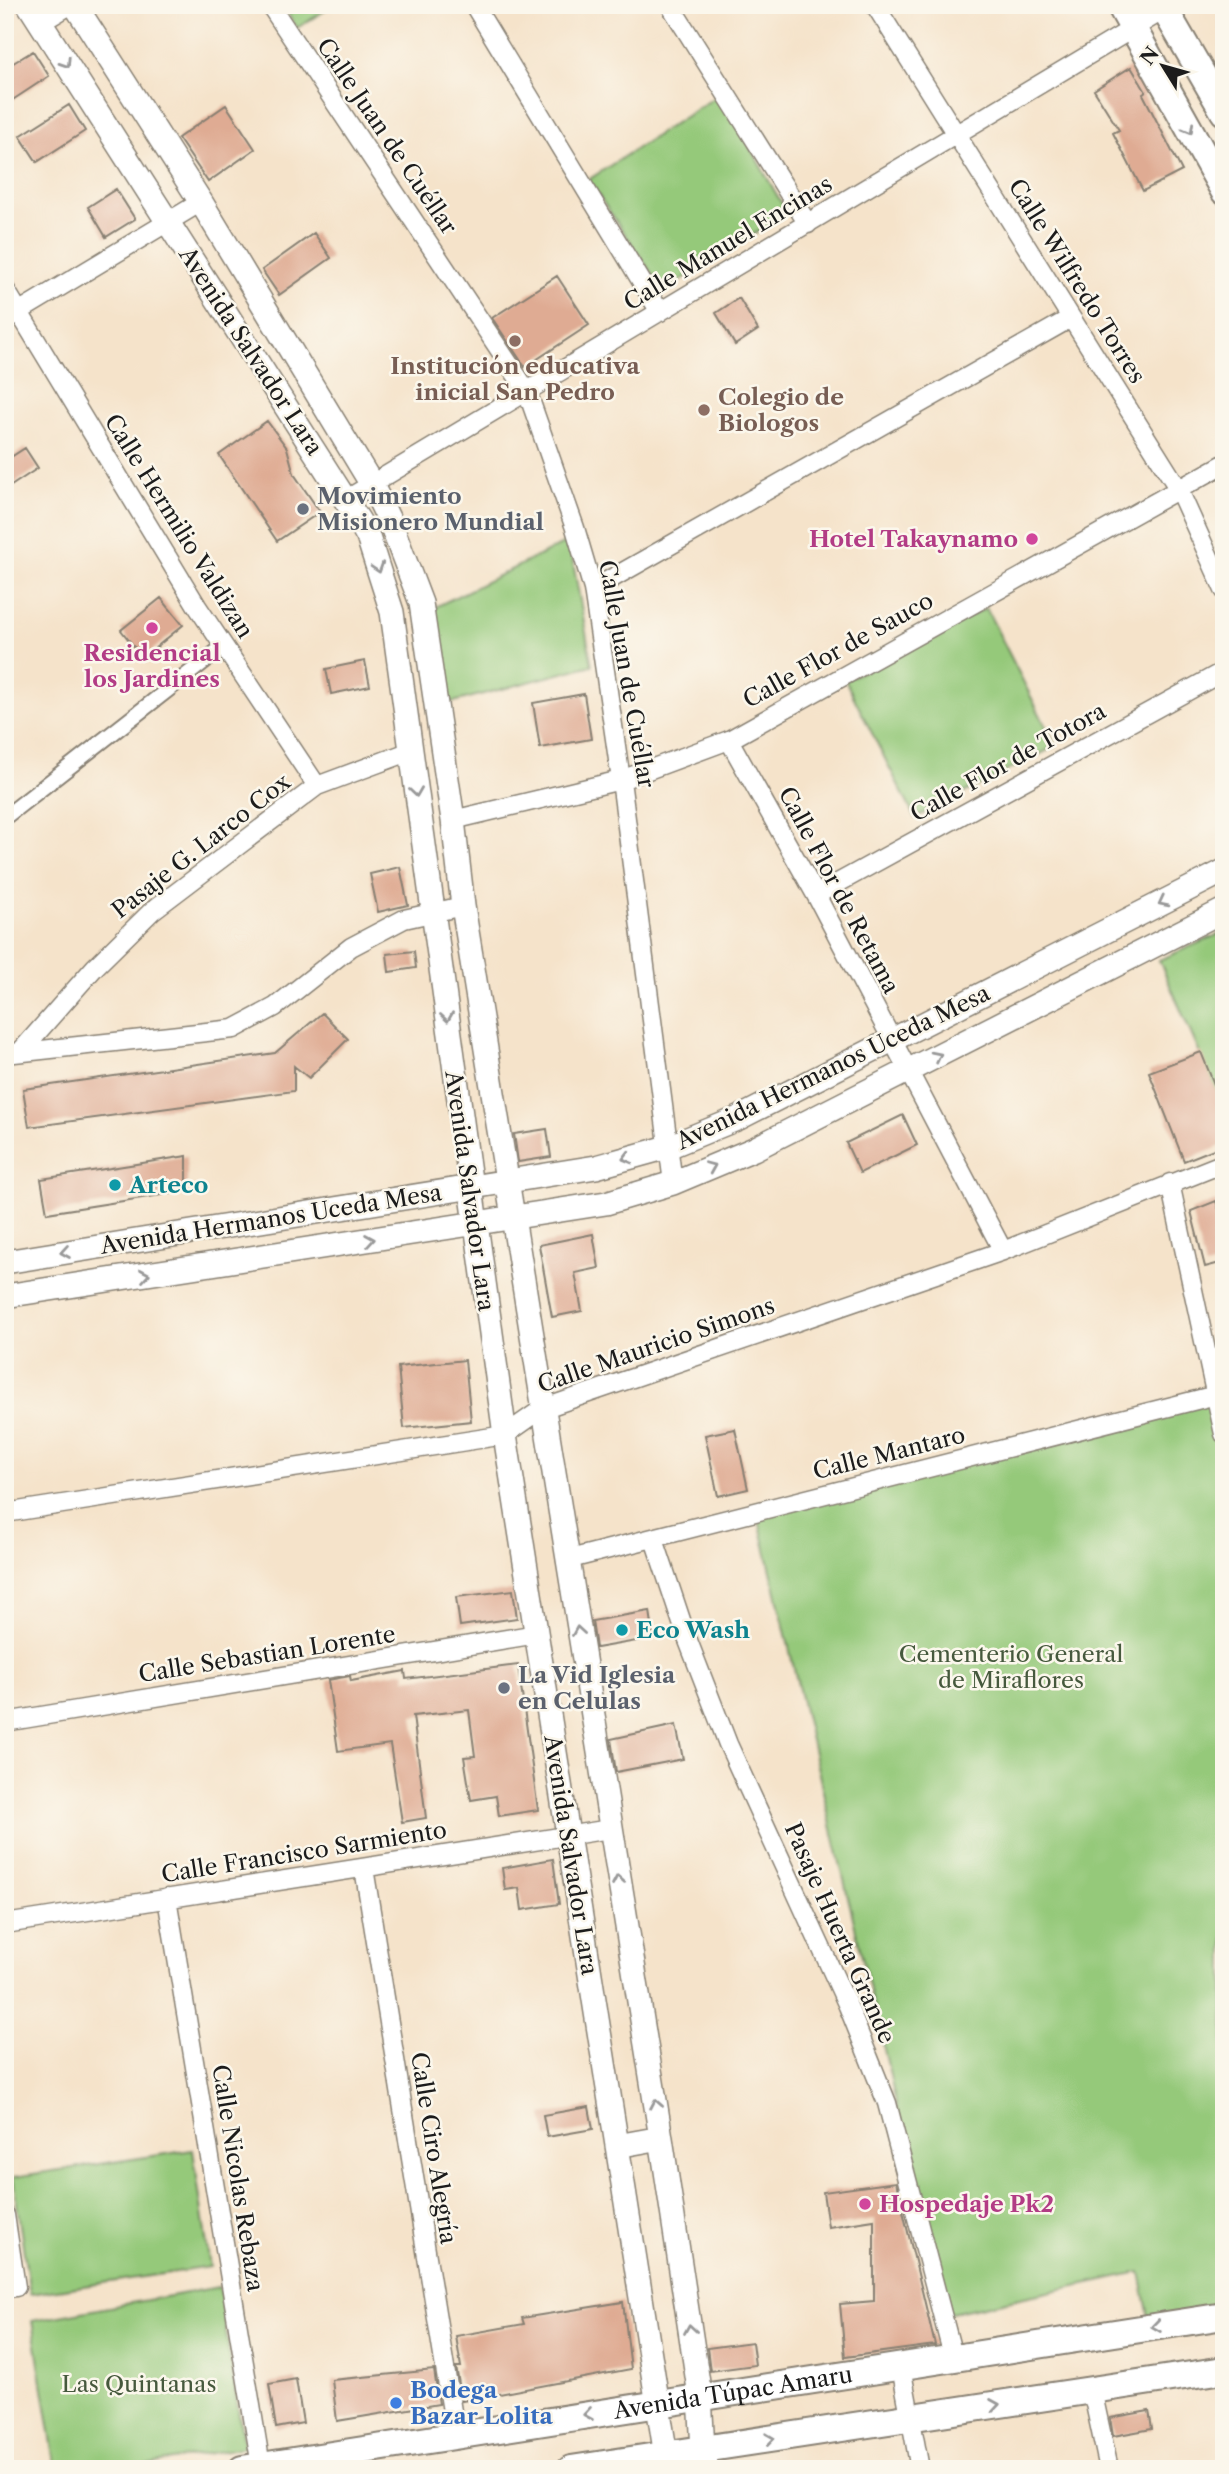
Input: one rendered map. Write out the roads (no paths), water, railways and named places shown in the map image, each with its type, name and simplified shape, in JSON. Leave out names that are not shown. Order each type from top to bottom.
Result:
[{"type":"main road","points":[[1120,5],[1224,191]]},
{"type":"main road","points":[[1166,7],[1224,113]]},
{"type":"main road","name":"Avenida Túpac Amaru","points":[[251,2467],[1224,2316]]},
{"type":"main road","points":[[571,2469],[705,2459],[909,2418],[1224,2370]]},
{"type":"street","points":[[34,14],[72,5]]},
{"type":"street","name":"Avenida Salvador Lara","points":[[72,5],[201,202],[371,483],[391,524],[421,603],[463,906],[701,2396],[705,2459]]},
{"type":"street","name":"Calle Juan de Cuéllar","points":[[270,5],[527,391],[593,589],[621,780],[673,1183]]},
{"type":"street","points":[[474,5],[660,312]]},
{"type":"street","points":[[670,5],[807,224]]},
{"type":"street","name":"Calle Wilfredo Torres","points":[[875,5],[1178,488],[1224,590]]},
{"type":"street","name":"Calle Manuel Encinas","points":[[346,499],[1134,30],[1166,7]]},
{"type":"street","name":"Avenida Salvador Lara","points":[[34,14],[346,499],[368,537],[392,612],[505,1435],[666,2462]]},
{"type":"street","points":[[12,316],[201,202]]},
{"type":"street","name":"Calle Hermilio Valdizan","points":[[5,289],[12,316],[317,786]]},
{"type":"street","points":[[593,589],[1071,318]]},
{"type":"street","name":"Calle Flor de Sauco","points":[[453,820],[621,780],[729,740],[1224,464]]},
{"type":"street","points":[[5,817],[224,646]]},
{"type":"street","name":"Calle Flor de Totora","points":[[816,895],[1224,671]]},
{"type":"street","name":"Calle Flor de Retama","points":[[729,740],[816,895],[1003,1251]]},
{"type":"street","name":"Pasaje G. Larco Cox","points":[[13,1053],[152,911],[317,786],[411,751]]},
{"type":"street","name":"Avenida Hermanos Uceda Mesa","points":[[5,1262],[596,1167],[668,1147],[738,1118],[1224,871]]},
{"type":"street","points":[[13,1053],[234,1030],[275,1007],[351,947],[404,919],[463,906]]},
{"type":"street","name":"Avenida Hermanos Uceda Mesa","points":[[5,1296],[606,1203],[673,1183],[754,1149],[1224,910]]},
{"type":"street","name":"Calle Mauricio Simons","points":[[5,1513],[505,1435],[542,1409],[1003,1251],[1224,1163]]},
{"type":"street","points":[[1170,1183],[1220,1394],[1224,1434]]},
{"type":"street","points":[[215,1228],[220,1263]]},
{"type":"street","name":"Calle Mantaro","points":[[566,1559],[654,1539],[1220,1394]]},
{"type":"street","name":"Pasaje Huerta Grande","points":[[654,1539],[687,1638],[728,1744],[848,2006],[887,2103],[953,2357]]},
{"type":"street","name":"Calle Sebastian Lorente","points":[[5,1722],[537,1634]]},
{"type":"street","name":"Calle Francisco Sarmiento","points":[[5,1924],[610,1829]]},
{"type":"street","name":"Calle Ciro Alegría","points":[[364,1868],[456,2436]]},
{"type":"street","name":"Calle Nicolas Rebaza","points":[[167,1898],[251,2467]]},
{"type":"street","points":[[617,2146],[661,2138]]},
{"type":"street","points":[[5,2215],[10,2288]]},
{"type":"street","points":[[901,2367],[920,2469]]},
{"type":"street","points":[[1092,2390],[1109,2469]]},
{"type":"place","name":"Institución educativa inicial San Pedro","points":[[515,341]]},
{"type":"place","name":"Colegio de Biologos","points":[[704,410]]},
{"type":"place","name":"Movimiento Misionero Mundial","points":[[303,509]]},
{"type":"place","name":"Hotel Takaynamo","points":[[1032,539]]},
{"type":"place","name":"Residencial los Jardines","points":[[152,628]]},
{"type":"place","name":"Arteco","points":[[115,1185]]},
{"type":"place","name":"Eco Wash","points":[[622,1630]]},
{"type":"place","name":"La Vid Iglesia en Celulas","points":[[504,1688]]},
{"type":"place","name":"Hospedaje Pk2","points":[[865,2204]]},
{"type":"place","name":"Bodega Bazar Lolita","points":[[396,2403]]},
{"type":"park label","name":"Cementerio General de Miraflores","points":[[1011,1667]]},
{"type":"park label","name":"Las Quintanas","points":[[139,2384]]}]
